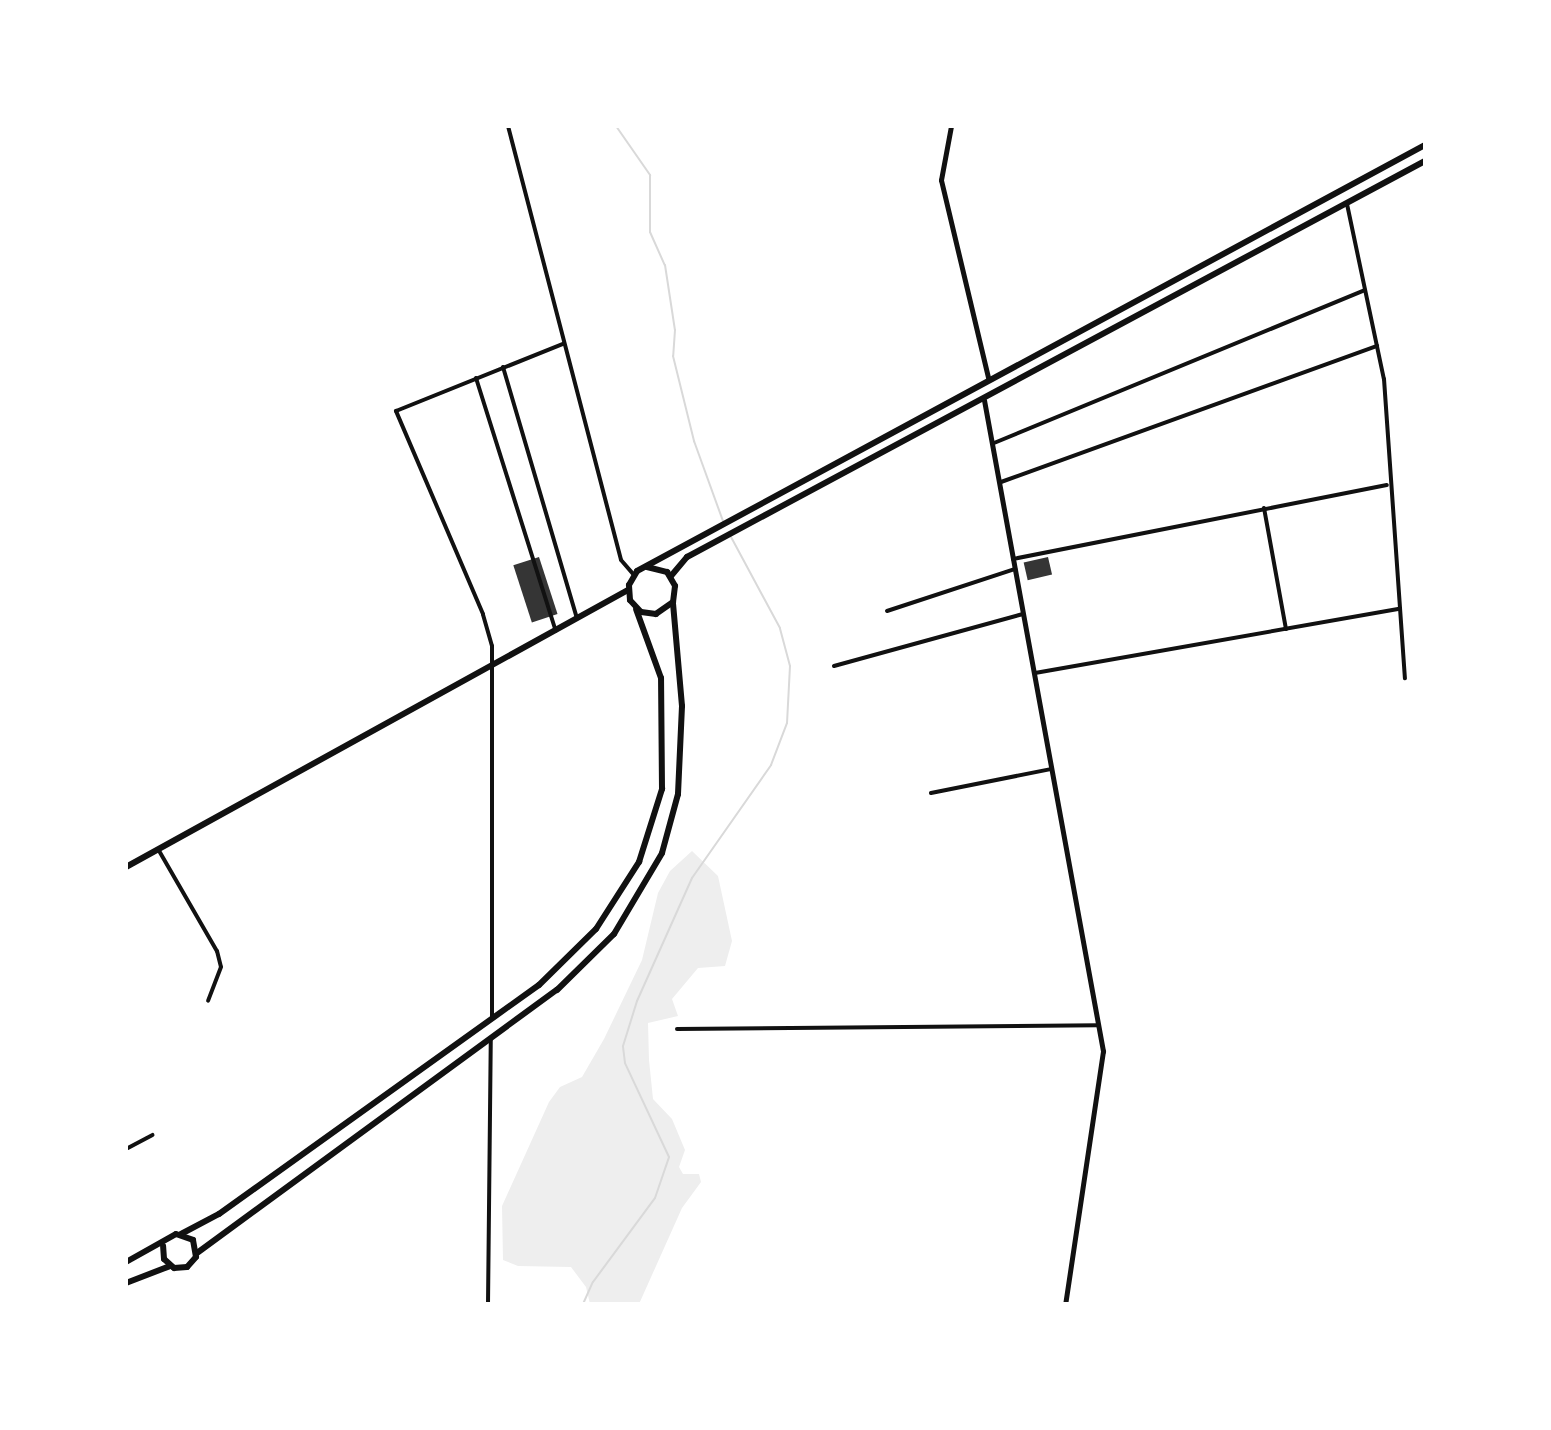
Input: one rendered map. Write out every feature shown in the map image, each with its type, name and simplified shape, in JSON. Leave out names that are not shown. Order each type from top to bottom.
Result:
[{"type":"main road","points":[[126,867],[577,620],[628,590],[634,575],[736,517],[988,378],[1425,145]]},
{"type":"main road","points":[[126,1283],[170,1266],[187,1267],[197,1253],[491,1038],[594,956],[631,910],[662,853],[678,794],[682,750],[671,576],[682,561],[1425,161]]},
{"type":"main road","points":[[647,567],[671,576]]},
{"type":"main road","points":[[126,1262],[163,1246],[219,1214],[492,1018],[569,959],[596,929],[647,843],[662,789],[663,710],[658,663],[628,590]]},
{"type":"main road","points":[[636,609],[656,614],[673,602]]},
{"type":"main road","points":[[181,1234],[193,1240],[197,1253]]},
{"type":"main road","points":[[163,1246],[170,1266]]},
{"type":"street","points":[[508,126],[621,560],[634,575]]},
{"type":"street","points":[[951,126],[941,180],[988,378]]},
{"type":"street","points":[[1347,202],[1384,379],[1388,485],[1405,678]]},
{"type":"street","points":[[994,443],[1365,290]]},
{"type":"street","points":[[492,1018],[495,664],[483,614],[396,411],[563,344]]},
{"type":"street","points":[[1001,482],[1377,346]]},
{"type":"street","points":[[503,367],[577,620]]},
{"type":"street","points":[[476,378],[557,631]]},
{"type":"street","points":[[984,400],[1100,1025],[1099,1104],[1065,1304]]},
{"type":"street","points":[[1013,559],[1388,485]]},
{"type":"street","points":[[1264,508],[1286,629]]},
{"type":"street","points":[[887,611],[1015,569]]},
{"type":"street","points":[[1035,673],[1399,609]]},
{"type":"street","points":[[834,666],[1023,614]]},
{"type":"street","points":[[931,793],[1054,769]]},
{"type":"street","points":[[158,849],[217,951],[221,967],[208,1001]]},
{"type":"street","points":[[677,1029],[1100,1025]]},
{"type":"street","points":[[488,1304],[491,1038]]},
{"type":"street","points":[[126,1149],[152,1135]]},
{"type":"shaded area","points":[[692,851],[718,876],[732,941],[725,966],[698,968],[672,999],[678,1016],[648,1023],[649,1060],[653,1099],[672,1119],[685,1150],[679,1167],[683,1174],[699,1174],[701,1182],[682,1208],[639,1304],[590,1304],[586,1287],[571,1267],[518,1266],[503,1260],[502,1206],[549,1102],[560,1087],[582,1077],[604,1039],[642,960],[658,893],[670,871]]},
{"type":"building","points":[[539,557],[558,614],[532,622],[513,565]]},
{"type":"building","points":[[1048,557],[1052,575],[1028,580],[1024,563]]},
{"type":"waterway","points":[[616,126],[650,175],[650,232],[665,265],[675,330],[673,356],[694,441],[723,521]]},
{"type":"waterway","points":[[583,1304],[593,1282],[655,1198],[669,1157],[625,1063],[623,1046],[637,1001],[692,878],[771,765],[787,723],[790,666],[780,628],[731,537]]}]
